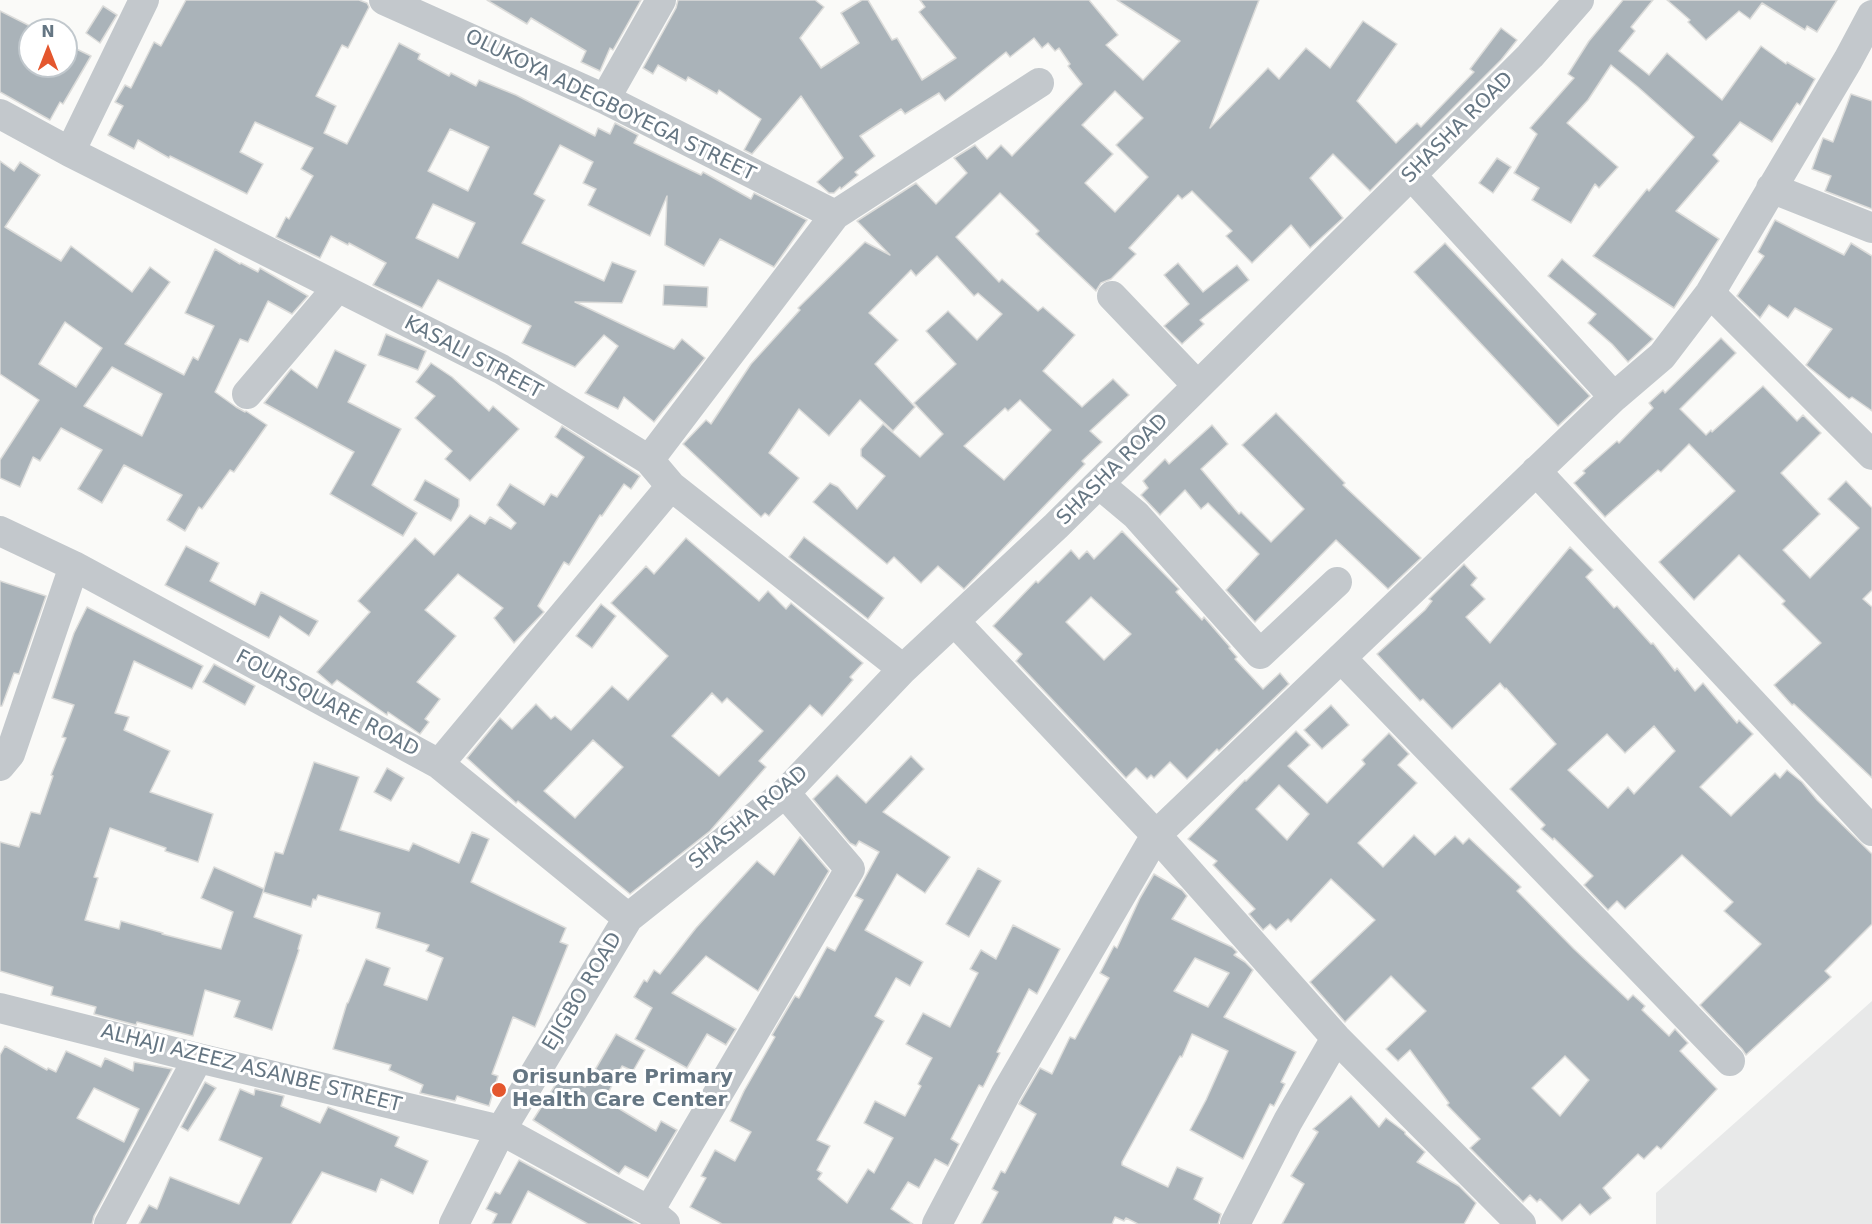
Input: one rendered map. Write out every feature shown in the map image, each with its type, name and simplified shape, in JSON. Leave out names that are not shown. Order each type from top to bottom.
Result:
[{"type":"street","points":[[70,152],[144,0]]},
{"type":"street","name":"OLUKOYA ADEGBOYEGA STREET","points":[[384,0],[605,99],[835,215]]},
{"type":"street","points":[[605,99],[661,0]]},
{"type":"street","name":"SHASHA ROAD","points":[[628,918],[785,793],[903,669],[1099,484],[1411,175],[1530,56],[1579,0]]},
{"type":"street","points":[[937,1224],[1006,1093],[1156,835],[1614,397],[1662,356],[1710,293],[1771,188],[1860,65],[1872,15]]},
{"type":"street","points":[[649,460],[835,215],[1038,82]]},
{"type":"street","name":"KASALI STREET","points":[[0,114],[70,152],[501,369],[649,460],[671,486],[903,669]]},
{"type":"street","points":[[1411,175],[1614,397]]},
{"type":"street","points":[[1771,188],[1872,228]]},
{"type":"street","points":[[247,394],[338,287]]},
{"type":"street","points":[[1710,293],[1872,455]]},
{"type":"street","points":[[1112,296],[1197,385]]},
{"type":"street","points":[[1536,471],[1872,831]]},
{"type":"street","points":[[1099,484],[1136,515],[1260,654],[1337,582]]},
{"type":"street","points":[[439,764],[671,486]]},
{"type":"street","name":"FOURSQUARE ROAD","points":[[0,531],[74,566],[439,764],[628,918]]},
{"type":"street","points":[[0,766],[10,754],[74,566]]},
{"type":"street","points":[[955,622],[1156,835],[1336,1038],[1521,1224]]},
{"type":"street","points":[[1341,658],[1730,1061]]},
{"type":"street","points":[[657,1218],[850,868],[785,793]]},
{"type":"street","name":"EJIGBO ROAD","points":[[454,1224],[501,1130],[628,918]]},
{"type":"street","name":"ALHAJI AZEEZ ASANBE STREET","points":[[0,1008],[501,1130],[657,1218]]},
{"type":"street","points":[[1235,1224],[1288,1121],[1336,1038]]},
{"type":"street","points":[[109,1224],[198,1058]]},
{"type":"shaded area","points":[[1872,1001],[1872,1224],[1656,1224],[1656,1193]]},
{"type":"building","points":[[186,0],[359,0],[367,3],[369,7],[348,48],[342,45],[316,96],[336,106],[324,133],[347,144],[399,43],[420,54],[418,59],[449,76],[451,73],[476,86],[479,80],[516,95],[595,136],[598,128],[610,134],[615,123],[638,135],[634,143],[701,175],[703,172],[751,199],[754,193],[807,220],[774,267],[720,239],[704,266],[665,245],[667,196],[650,236],[588,205],[596,189],[583,183],[593,162],[560,145],[534,194],[545,200],[522,243],[604,281],[612,262],[636,271],[622,303],[575,302],[674,349],[682,339],[705,358],[654,422],[624,397],[618,409],[585,393],[618,346],[604,335],[575,367],[522,343],[531,326],[438,280],[422,308],[373,285],[386,263],[349,243],[348,245],[331,236],[320,258],[276,237],[286,217],[289,219],[313,176],[301,169],[313,148],[255,122],[240,152],[263,164],[247,194],[170,156],[169,158],[138,140],[134,149],[108,135],[123,106],[115,102],[125,85],[131,88],[154,42],[161,46]],"holes":[[[450,129],[489,147],[468,191],[428,171]],[[433,204],[475,223],[458,258],[416,238]]]},
{"type":"building","points":[[487,0],[641,0],[613,50],[610,48],[600,71],[581,62],[586,51],[531,18],[527,24]]},
{"type":"building","points":[[678,0],[815,0],[824,7],[800,38],[821,68],[859,43],[841,13],[862,0],[868,0],[892,40],[897,38],[922,80],[956,58],[919,12],[925,7],[920,0],[1089,0],[1118,35],[1106,45],[1143,80],[1180,41],[1117,0],[1259,0],[1210,128],[1268,68],[1279,79],[1306,48],[1330,68],[1363,21],[1397,44],[1357,101],[1396,143],[1417,123],[1421,127],[1474,72],[1470,69],[1501,28],[1517,40],[1501,60],[1370,191],[1333,154],[1310,178],[1343,218],[1310,248],[1291,225],[1252,263],[1226,236],[1232,231],[1192,191],[1182,199],[1178,195],[1129,248],[1136,254],[1111,279],[1101,283],[1096,291],[1036,234],[1039,231],[1000,193],[956,237],[999,282],[1002,279],[1038,311],[1043,307],[1075,335],[1043,371],[1082,407],[1113,379],[1129,395],[1090,431],[1102,442],[1082,461],[1085,464],[964,589],[938,566],[921,583],[894,557],[887,564],[813,502],[830,483],[838,487],[857,509],[885,476],[861,456],[861,449],[883,424],[920,457],[943,434],[914,403],[956,364],[926,331],[948,311],[977,340],[1002,314],[978,293],[974,296],[937,256],[916,276],[911,270],[869,313],[898,340],[875,364],[915,407],[893,431],[860,400],[829,436],[799,409],[769,453],[799,478],[769,516],[765,513],[761,517],[683,444],[706,420],[711,424],[751,364],[800,310],[798,308],[865,242],[890,255],[857,221],[916,183],[936,204],[967,173],[954,158],[975,145],[987,159],[1001,145],[1012,156],[1082,84],[1068,66],[1070,64],[1059,48],[1055,51],[1048,43],[1042,48],[1034,38],[1010,57],[1006,52],[945,101],[939,93],[905,114],[901,109],[860,136],[875,156],[855,172],[858,175],[841,189],[840,187],[834,193],[829,193],[817,182],[843,158],[801,96],[752,154],[744,150],[761,119],[719,90],[717,94],[688,77],[686,81],[658,65],[653,74],[643,68],[676,8]],"holes":[[[1115,91],[1143,118],[1116,145],[1148,177],[1115,212],[1085,183],[1113,154],[1082,125]],[[1020,400],[1051,430],[1004,480],[964,446],[1005,408],[1008,411]]]},
{"type":"building","points":[[1623,0],[1653,0],[1631,27],[1635,31],[1619,51],[1649,75],[1667,53],[1722,100],[1761,46],[1786,64],[1787,62],[1815,79],[1800,105],[1797,103],[1772,142],[1740,122],[1713,155],[1719,161],[1676,211],[1719,239],[1674,308],[1593,256],[1647,189],[1649,191],[1694,137],[1638,87],[1611,65],[1588,100],[1567,123],[1618,167],[1599,188],[1595,184],[1571,223],[1532,200],[1539,188],[1514,173],[1537,134],[1530,128],[1574,78],[1568,74],[1589,41]]},
{"type":"building","points":[[1667,0],[1837,0],[1817,32],[1807,26],[1805,30],[1762,3],[1750,19],[1739,11],[1706,40],[1688,22],[1690,20]]},
{"type":"building","points":[[103,6],[117,15],[100,43],[86,33]]},
{"type":"building","points":[[0,11],[18,20],[18,78],[78,78],[78,50],[91,56],[63,104],[60,102],[50,120],[0,92]]},
{"type":"building","points":[[1851,94],[1872,101],[1872,209],[1825,191],[1831,176],[1812,169],[1823,138],[1833,142]]},
{"type":"building","points":[[1497,158],[1511,167],[1493,193],[1479,183]]},
{"type":"building","points":[[0,161],[14,171],[20,162],[40,175],[5,227],[61,261],[71,246],[132,292],[150,267],[170,282],[125,344],[184,375],[193,357],[198,360],[214,326],[185,313],[215,249],[258,272],[260,268],[308,296],[292,314],[268,301],[248,342],[240,339],[215,392],[267,425],[234,472],[230,470],[202,509],[199,507],[185,531],[167,520],[182,495],[124,465],[102,503],[78,489],[102,450],[61,428],[40,461],[33,457],[20,487],[0,478],[0,460],[39,400],[0,374]],"holes":[[[65,322],[102,348],[76,387],[39,364]],[[112,367],[162,394],[142,436],[84,406]]]},
{"type":"building","points":[[1775,220],[1844,255],[1851,243],[1872,256],[1872,411],[1852,397],[1849,399],[1806,365],[1832,329],[1795,308],[1788,318],[1769,305],[1760,318],[1737,296],[1764,256],[1758,252]]},
{"type":"building","points":[[1445,243],[1590,396],[1558,426],[1414,272]]},
{"type":"building","points":[[1562,259],[1653,339],[1628,362],[1588,323],[1596,314],[1548,276]]},
{"type":"building","points":[[1178,263],[1203,292],[1237,265],[1249,280],[1200,320],[1204,324],[1182,344],[1164,326],[1189,304],[1164,275]]},
{"type":"building","points":[[664,285],[708,287],[707,307],[663,305]]},
{"type":"building","points":[[386,334],[426,351],[418,370],[378,355]]},
{"type":"building","points":[[1721,338],[1736,353],[1680,409],[1706,435],[1763,386],[1797,421],[1803,415],[1821,433],[1781,473],[1820,514],[1783,550],[1810,578],[1859,528],[1828,499],[1846,481],[1872,508],[1872,590],[1863,599],[1872,607],[1872,778],[1794,704],[1792,705],[1774,685],[1821,643],[1782,604],[1785,601],[1739,555],[1694,600],[1659,562],[1735,491],[1689,444],[1661,472],[1658,470],[1605,517],[1574,483],[1585,473],[1583,471],[1617,441],[1619,443],[1653,408],[1649,403],[1663,390],[1665,393]]},
{"type":"building","points":[[335,350],[366,365],[348,402],[401,429],[372,485],[417,513],[403,536],[330,494],[354,452],[264,403],[291,369],[317,388]]},
{"type":"building","points":[[431,363],[452,377],[489,411],[493,406],[519,429],[470,481],[445,459],[452,451],[415,418],[435,396],[416,382]]},
{"type":"building","points":[[1276,413],[1345,483],[1343,485],[1421,558],[1388,589],[1336,540],[1255,622],[1226,590],[1259,554],[1208,503],[1201,509],[1185,490],[1160,515],[1141,495],[1148,488],[1143,481],[1165,459],[1169,464],[1212,425],[1228,444],[1201,469],[1239,514],[1241,512],[1271,542],[1304,509],[1242,445]]},
{"type":"building","points":[[562,426],[640,476],[631,489],[624,484],[602,516],[600,515],[569,565],[564,562],[538,606],[544,612],[514,643],[494,618],[503,608],[458,574],[425,610],[456,636],[417,682],[440,699],[425,719],[429,722],[420,734],[388,712],[387,715],[337,680],[332,685],[317,672],[370,612],[358,601],[415,538],[434,555],[470,515],[485,524],[490,517],[511,529],[516,523],[497,505],[510,484],[544,505],[551,494],[557,497],[584,457],[555,437]]},
{"type":"building","points":[[425,480],[459,499],[459,506],[451,521],[414,500]]},
{"type":"building","points":[[1122,531],[1179,589],[1176,592],[1202,620],[1204,617],[1230,647],[1237,657],[1235,659],[1263,689],[1280,673],[1289,684],[1187,779],[1170,762],[1154,778],[1151,775],[1147,779],[1136,768],[1126,778],[1016,661],[1022,654],[993,626],[1036,581],[1038,583],[1071,550],[1079,559],[1087,551],[1094,559]],"holes":[[[1091,597],[1131,634],[1104,660],[1066,622]]]},
{"type":"building","points":[[804,537],[884,598],[868,619],[789,557]]},
{"type":"building","points":[[686,538],[759,601],[768,591],[786,609],[791,603],[863,663],[850,677],[853,680],[822,716],[810,705],[759,761],[766,767],[710,831],[630,894],[518,801],[516,803],[467,758],[500,718],[512,729],[536,704],[551,719],[555,716],[571,730],[612,686],[628,700],[668,656],[611,603],[646,566],[654,574]],"holes":[[[712,693],[722,703],[727,698],[763,731],[719,776],[672,736]],[[593,740],[623,767],[575,818],[544,791]]]},
{"type":"building","points":[[186,546],[219,563],[210,581],[255,605],[261,592],[318,621],[309,636],[280,616],[269,638],[165,585]]},
{"type":"building","points":[[1570,547],[1593,570],[1586,577],[1614,608],[1617,606],[1651,644],[1653,643],[1675,671],[1677,668],[1695,691],[1703,683],[1737,723],[1739,720],[1753,734],[1700,787],[1731,816],[1775,773],[1780,778],[1787,770],[1802,782],[1872,854],[1872,924],[1825,971],[1831,977],[1746,1055],[1700,1005],[1761,944],[1724,911],[1733,902],[1682,855],[1625,909],[1617,901],[1608,910],[1584,885],[1593,876],[1554,838],[1553,840],[1541,829],[1545,825],[1510,789],[1556,744],[1506,688],[1500,683],[1452,729],[1423,699],[1420,701],[1377,654],[1425,610],[1432,601],[1429,599],[1464,564],[1477,578],[1471,585],[1485,599],[1466,617],[1490,643]],"holes":[[[1654,726],[1675,751],[1634,794],[1628,787],[1608,808],[1568,770],[1607,734],[1625,753]]]},
{"type":"building","points":[[0,581],[46,596],[19,674],[14,673],[2,706],[0,706]]},
{"type":"building","points":[[601,604],[616,616],[592,648],[576,636]]},
{"type":"building","points":[[87,607],[203,666],[192,689],[134,661],[115,713],[129,717],[124,730],[170,751],[150,792],[213,814],[198,862],[110,828],[94,877],[98,878],[85,920],[119,929],[121,921],[221,949],[233,912],[201,898],[214,867],[264,889],[254,917],[302,935],[272,1030],[234,1017],[240,1001],[205,990],[193,1036],[94,1014],[96,1007],[51,995],[53,987],[0,971],[0,842],[19,847],[31,812],[40,814],[53,776],[51,775],[66,738],[62,737],[74,705],[52,698],[74,633]]},
{"type":"building","points":[[214,664],[255,686],[245,705],[203,682]]},
{"type":"building","points":[[1331,705],[1349,725],[1322,749],[1304,730]]},
{"type":"building","points":[[1296,731],[1310,745],[1288,766],[1327,803],[1365,764],[1362,760],[1389,733],[1409,754],[1398,765],[1417,783],[1358,843],[1383,867],[1414,835],[1435,855],[1455,836],[1463,844],[1469,838],[1521,887],[1517,891],[1628,1000],[1633,995],[1645,1006],[1642,1010],[1669,1036],[1675,1029],[1688,1043],[1680,1051],[1717,1089],[1661,1149],[1657,1146],[1644,1159],[1638,1154],[1603,1188],[1611,1198],[1590,1215],[1580,1204],[1562,1221],[1540,1199],[1537,1202],[1530,1195],[1523,1202],[1470,1148],[1480,1139],[1447,1105],[1449,1103],[1410,1050],[1398,1061],[1386,1049],[1426,1011],[1391,976],[1345,1022],[1310,982],[1375,920],[1331,879],[1291,922],[1288,919],[1276,930],[1270,924],[1263,930],[1249,914],[1255,909],[1213,865],[1217,861],[1188,839]],"holes":[[[1279,785],[1309,814],[1287,840],[1256,809]],[[1565,1056],[1589,1080],[1560,1116],[1532,1088]]]},
{"type":"building","points":[[911,756],[924,769],[883,812],[950,857],[925,893],[897,874],[865,930],[923,962],[910,986],[896,978],[875,1016],[884,1021],[817,1140],[830,1146],[817,1170],[822,1173],[818,1179],[847,1203],[868,1169],[874,1173],[893,1138],[864,1123],[875,1101],[905,1116],[921,1086],[918,1084],[932,1058],[906,1044],[923,1013],[950,1027],[978,973],[970,969],[981,950],[996,959],[1013,925],[1060,949],[1037,994],[1029,989],[997,1052],[1000,1053],[983,1087],[979,1085],[951,1139],[959,1144],[948,1166],[935,1159],[919,1188],[908,1182],[891,1209],[913,1224],[722,1224],[690,1207],[706,1178],[701,1176],[715,1150],[735,1161],[751,1132],[730,1121],[744,1091],[775,1037],[772,1035],[795,996],[799,998],[827,947],[835,951],[863,900],[855,896],[879,852],[859,841],[856,846],[850,843],[813,799],[837,775],[866,803]]},
{"type":"building","points":[[314,762],[359,777],[340,830],[409,851],[413,843],[459,863],[472,832],[489,839],[471,882],[566,928],[560,942],[568,945],[535,1027],[513,1017],[492,1074],[498,1076],[489,1106],[457,1096],[455,1101],[420,1093],[423,1085],[389,1070],[391,1065],[333,1049],[347,1003],[366,959],[390,968],[384,985],[427,1000],[443,958],[426,951],[429,945],[376,928],[380,913],[318,895],[316,900],[313,899],[311,907],[263,892],[275,852],[283,854]]},
{"type":"building","points":[[387,768],[404,778],[391,801],[374,792]]},
{"type":"building","points":[[800,837],[829,871],[758,991],[706,956],[672,993],[736,1029],[726,1045],[707,1034],[687,1068],[635,1039],[652,1008],[634,997],[644,980],[647,982],[654,970],[660,974],[696,928],[757,861],[774,875]]},
{"type":"building","points":[[978,868],[1001,881],[969,937],[946,924]]},
{"type":"building","points":[[1154,874],[1182,890],[1187,896],[1172,919],[1232,947],[1237,952],[1234,955],[1253,970],[1224,1017],[1296,1052],[1281,1082],[1285,1084],[1274,1106],[1270,1104],[1243,1159],[1190,1130],[1228,1051],[1192,1034],[1182,1057],[1180,1056],[1122,1162],[1122,1165],[1168,1187],[1177,1167],[1203,1178],[1194,1199],[1221,1214],[1218,1224],[1138,1224],[1126,1218],[1124,1221],[1115,1217],[1112,1224],[981,1224],[998,1192],[992,1189],[1001,1171],[1005,1173],[1036,1114],[1019,1104],[1040,1068],[1052,1074],[1070,1037],[1075,1039],[1109,978],[1100,973],[1114,946],[1117,948]],"holes":[[[1195,958],[1229,973],[1208,1007],[1174,991]]]},
{"type":"building","points":[[616,1034],[645,1050],[633,1071],[622,1066],[608,1093],[617,1098],[613,1105],[656,1131],[661,1121],[677,1130],[648,1178],[625,1166],[619,1174],[533,1120],[563,1073],[585,1087]]},
{"type":"building","points":[[5,1046],[47,1070],[48,1068],[56,1072],[66,1051],[101,1067],[105,1058],[133,1071],[134,1062],[172,1069],[94,1216],[92,1224],[0,1224],[0,1055]],"holes":[[[94,1088],[139,1109],[124,1142],[77,1118]]]},
{"type":"building","points":[[205,1082],[216,1088],[188,1131],[181,1127]]},
{"type":"building","points":[[240,1089],[254,1095],[255,1089],[284,1096],[281,1106],[320,1123],[328,1107],[399,1137],[395,1146],[428,1161],[413,1194],[381,1179],[376,1192],[322,1172],[291,1224],[139,1224],[149,1205],[157,1209],[170,1177],[239,1204],[262,1158],[219,1140]]},
{"type":"building","points":[[1351,1096],[1379,1127],[1386,1118],[1405,1132],[1425,1152],[1417,1162],[1459,1186],[1476,1203],[1464,1224],[1282,1224],[1304,1184],[1291,1176],[1318,1132],[1313,1129]]},
{"type":"building","points":[[519,1160],[637,1224],[588,1224],[528,1191],[511,1224],[492,1224],[497,1214],[486,1209],[495,1192],[500,1194]]},
{"type":"place","name":"Orisunbare Primary Health Care Center","points":[[499,1090]]}]
